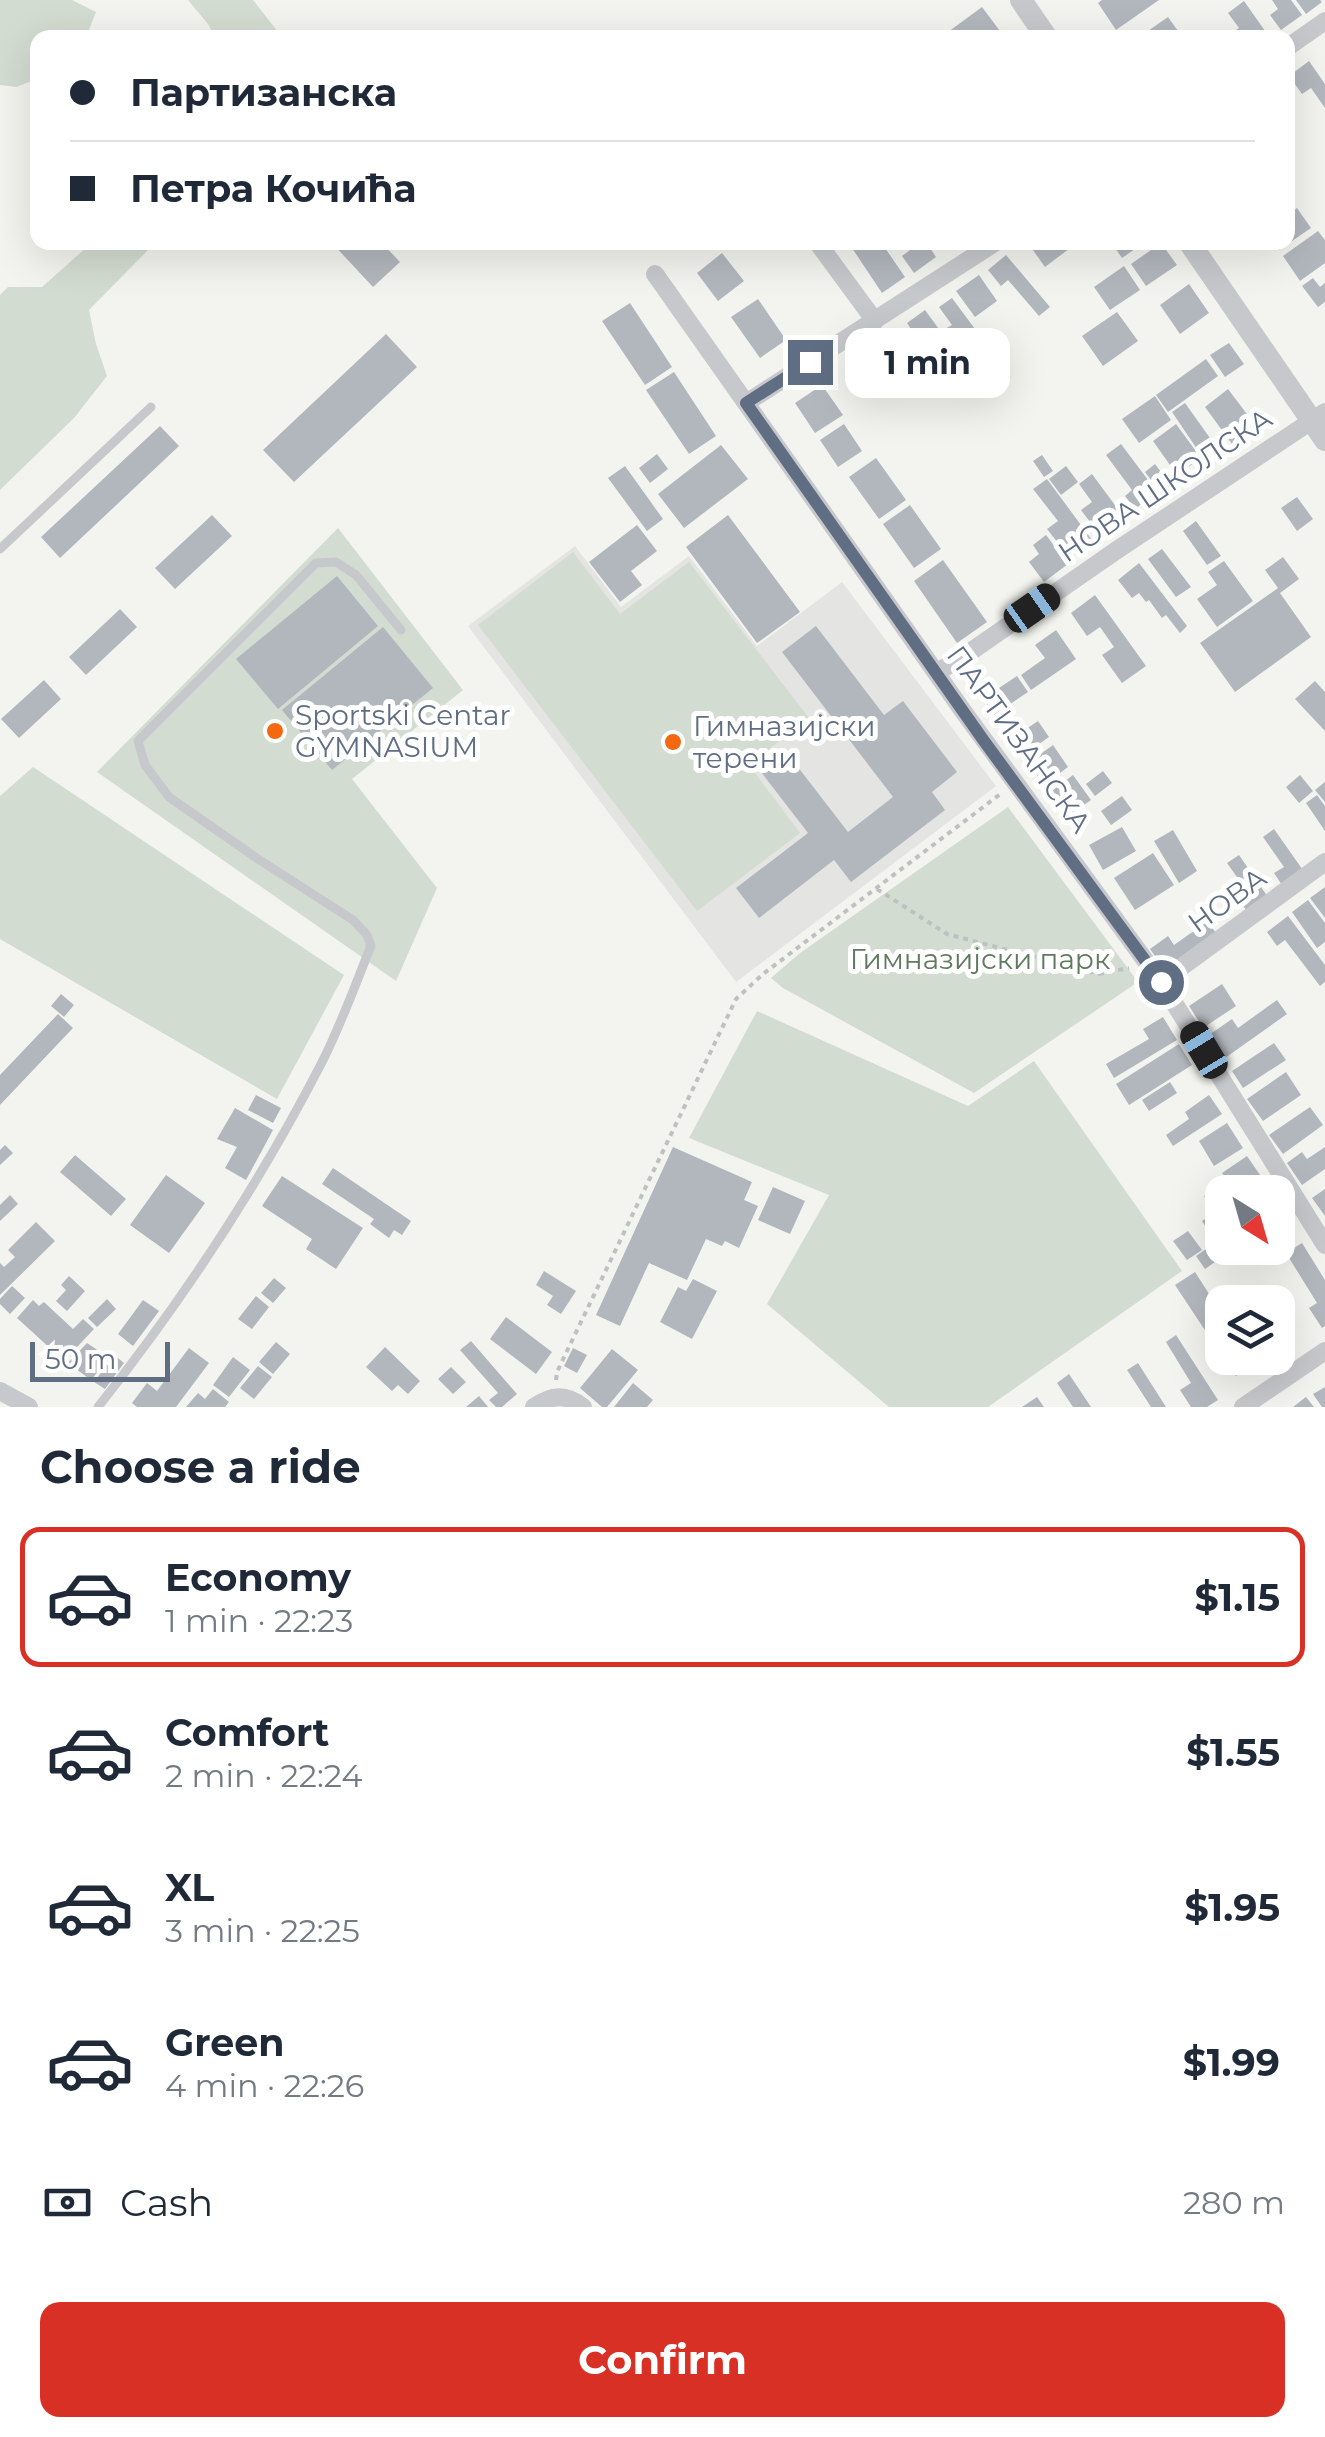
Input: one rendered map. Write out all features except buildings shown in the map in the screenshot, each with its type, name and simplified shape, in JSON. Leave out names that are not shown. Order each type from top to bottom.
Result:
[{"type":"street","points":[[1020,0],[1041,30]]},
{"type":"street","points":[[1295,42],[1325,21]]},
{"type":"street","points":[[823,250],[875,320]]},
{"type":"street","points":[[746,403],[984,250]]},
{"type":"street","points":[[1195,250],[1320,424]]},
{"type":"street","name":"ПАРТИЗАНСКА","points":[[655,274],[1015,783],[1161,982],[1325,1245]]},
{"type":"street","name":"НОВА ШКОЛСКА","points":[[937,672],[1117,550],[1320,424]]},
{"type":"street","name":"НОВА","points":[[1161,982],[1325,862]]},
{"type":"street","points":[[1242,1407],[1325,1351]]},
{"type":"street","points":[[0,1390],[28,1407]]},
{"type":"street","points":[[534,1407],[556,1397],[572,1399],[583,1407]]},
{"type":"lane","points":[[0,548],[151,407]]},
{"type":"lane","points":[[98,1407],[197,1272],[264,1166],[322,1062],[371,946],[367,935],[352,920],[168,797],[144,764],[138,742],[316,564],[336,562],[356,575],[401,630]]},
{"type":"path","points":[[556,1397],[556,1372],[736,999],[763,974],[1015,783]]},
{"type":"path","points":[[876,888],[947,934],[1100,974],[1148,964]]},
{"type":"shaded area","points":[[575,546],[621,607],[689,556],[757,646],[842,582],[996,786],[736,982],[468,626]]},
{"type":"green space","points":[[0,0],[72,0],[96,12],[89,30],[30,30],[30,82],[16,87],[0,85]]},
{"type":"green space","points":[[188,0],[253,0],[277,30],[211,30]]},
{"type":"green space","points":[[84,250],[148,250],[89,310],[107,376],[74,418],[0,490],[0,295],[8,287],[42,287]]},
{"type":"green space","name":"Sportski Centar GYMNASIUM","points":[[338,528],[463,690],[352,779],[437,888],[396,981],[97,772]]},
{"type":"green space","name":"Гимназијски терени","points":[[573,552],[620,614],[689,562],[809,718],[749,765],[800,833],[697,911],[478,625]]},
{"type":"green space","points":[[33,767],[344,975],[277,1099],[0,939],[0,796]]},
{"type":"green space","name":"Гимназијски парк","points":[[1008,807],[1138,982],[974,1093],[771,978],[800,953]]},
{"type":"green space","points":[[757,1011],[968,1106],[1034,1061],[1182,1271],[988,1407],[889,1407],[767,1304],[829,1195],[689,1138]]},
{"type":"place","name":"Sportski Centar GYMNASIUM","points":[[275,731]]},
{"type":"place","name":"Гимназијски терени","points":[[673,742]]},
{"type":"route","points":[[810,362],[746,403],[962,711],[1161,982]]}]
